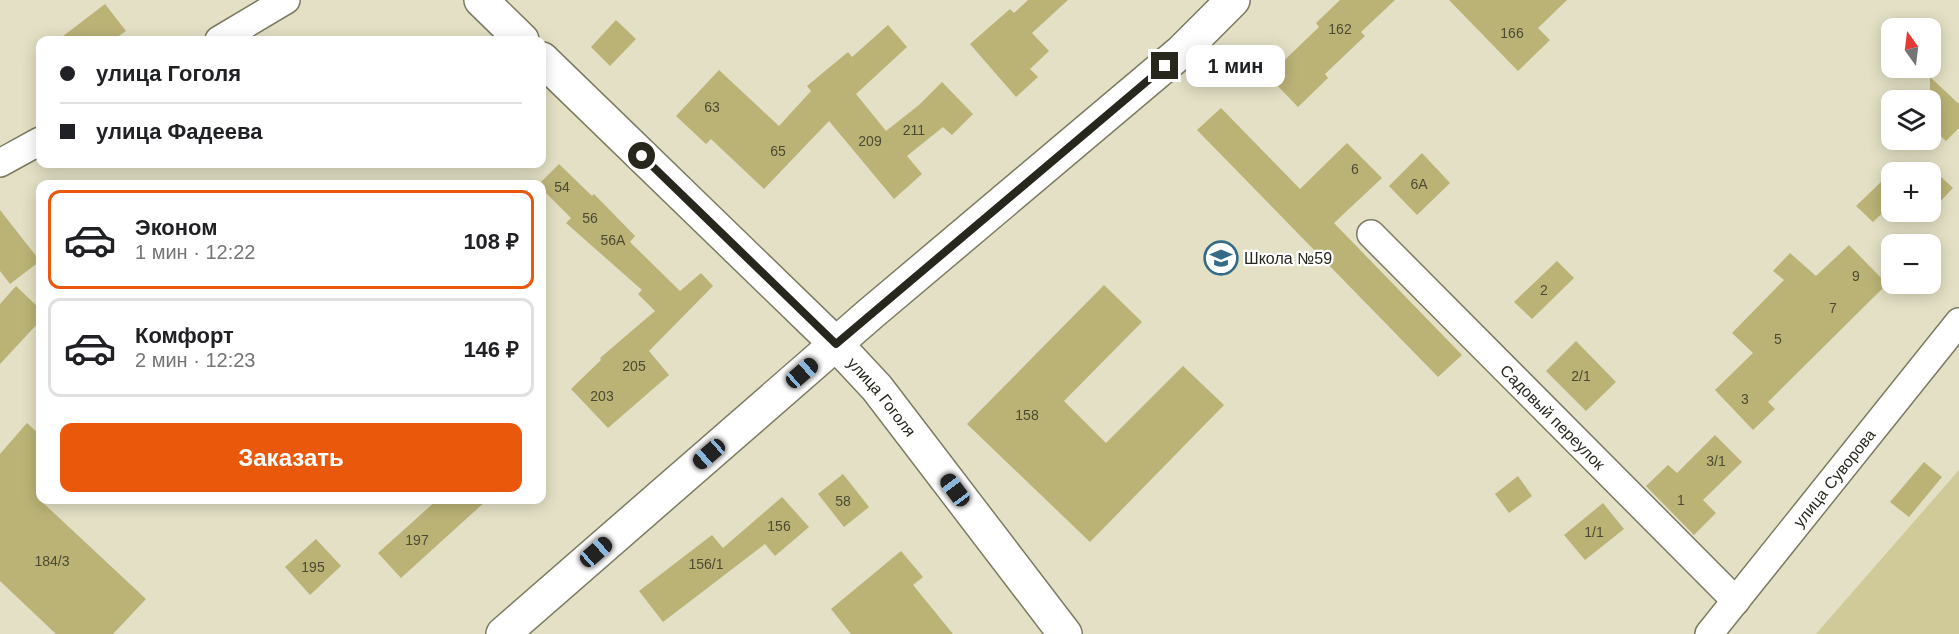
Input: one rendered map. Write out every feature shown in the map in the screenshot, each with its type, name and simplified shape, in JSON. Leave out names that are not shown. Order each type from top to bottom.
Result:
[{"type":"main road","points":[[481,0],[518,36]]},
{"type":"main road","points":[[502,634],[836,344],[1182,51],[1233,0]]},
{"type":"main road","name":"улица Гоголя","points":[[546,63],[836,344],[877,388],[1065,634]]},
{"type":"street","points":[[226,36],[286,0]]},
{"type":"street","points":[[0,163],[36,143]]},
{"type":"street","name":"Садовый переулок","points":[[1371,234],[1736,601]]},
{"type":"street","name":"улица Суворова","points":[[1709,634],[1959,322]]},
{"type":"shaded area","points":[[1959,470],[1959,634],[1816,634]]},
{"type":"building","points":[[1028,0],[1068,0],[1032,33],[1049,51],[1030,69],[1038,77],[1016,97],[970,44],[1010,9],[1014,13]]},
{"type":"building","points":[[1340,0],[1395,0],[1361,32],[1365,36],[1325,74],[1328,78],[1298,107],[1268,76],[1319,27],[1316,23]]},
{"type":"building","points":[[1449,0],[1567,0],[1538,28],[1550,40],[1518,71]]},
{"type":"building","points":[[105,4],[126,31],[119,36],[63,36]]},
{"type":"building","points":[[616,20],[636,39],[610,66],[591,47]]},
{"type":"building","points":[[888,25],[907,47],[856,94],[886,131],[919,105],[942,82],[973,114],[952,135],[943,127],[907,156],[922,174],[894,199],[829,121],[764,189],[711,139],[706,144],[676,116],[719,70],[779,126],[811,91],[807,86],[848,52],[852,57]]},
{"type":"building","points":[[1931,78],[1959,104],[1959,128],[1946,141],[1941,136],[1941,90],[1930,90]]},
{"type":"building","points":[[1221,108],[1300,189],[1347,143],[1382,178],[1334,223],[1462,355],[1438,377],[1197,130]]},
{"type":"building","points":[[1422,153],[1450,183],[1417,215],[1389,186]]},
{"type":"building","points":[[559,164],[592,196],[594,194],[635,236],[630,242],[680,291],[701,273],[713,286],[649,351],[669,375],[608,428],[571,389],[601,360],[600,358],[655,311],[638,294],[642,290],[566,223],[571,218],[546,193],[546,180],[543,180]]},
{"type":"building","points":[[1941,177],[1953,188],[1941,201]]},
{"type":"building","points":[[1881,182],[1881,214],[1873,222],[1856,206]]},
{"type":"building","points":[[0,210],[36,256],[36,264],[10,284],[0,271]]},
{"type":"building","points":[[1849,245],[1881,278],[1881,290],[1768,402],[1775,409],[1753,430],[1715,390],[1753,353],[1732,333],[1784,280],[1773,271],[1790,253],[1816,276]]},
{"type":"building","points":[[1557,261],[1574,278],[1532,319],[1514,302]]},
{"type":"building","points":[[1104,285],[1142,322],[1064,401],[1106,443],[1183,366],[1224,405],[1090,542],[967,424]]},
{"type":"building","points":[[16,286],[36,305],[36,325],[0,364],[0,304]]},
{"type":"building","points":[[1576,341],[1616,382],[1586,411],[1546,371]]},
{"type":"building","points":[[27,423],[36,431],[36,504],[44,504],[146,599],[113,634],[56,634],[0,581],[0,454]]},
{"type":"building","points":[[1715,435],[1742,462],[1703,500],[1716,513],[1694,535],[1646,486],[1668,465],[1677,473]]},
{"type":"building","points":[[1924,462],[1942,477],[1909,517],[1890,502]]},
{"type":"building","points":[[843,474],[869,507],[844,527],[818,494]]},
{"type":"building","points":[[1518,476],[1532,496],[1509,513],[1495,494]]},
{"type":"building","points":[[782,497],[809,527],[775,556],[765,544],[663,622],[639,591],[712,535],[723,548]]},
{"type":"building","points":[[1603,503],[1624,529],[1585,560],[1564,535]]},
{"type":"building","points":[[433,504],[483,504],[401,578],[378,553]]},
{"type":"building","points":[[316,539],[341,566],[310,595],[285,567]]},
{"type":"building","points":[[901,551],[923,577],[913,585],[953,634],[851,634],[831,609]]},
{"type":"place","name":"Школа №59","points":[[1221,258]]},
{"type":"route","points":[[642,156],[836,344],[1165,66]]}]
